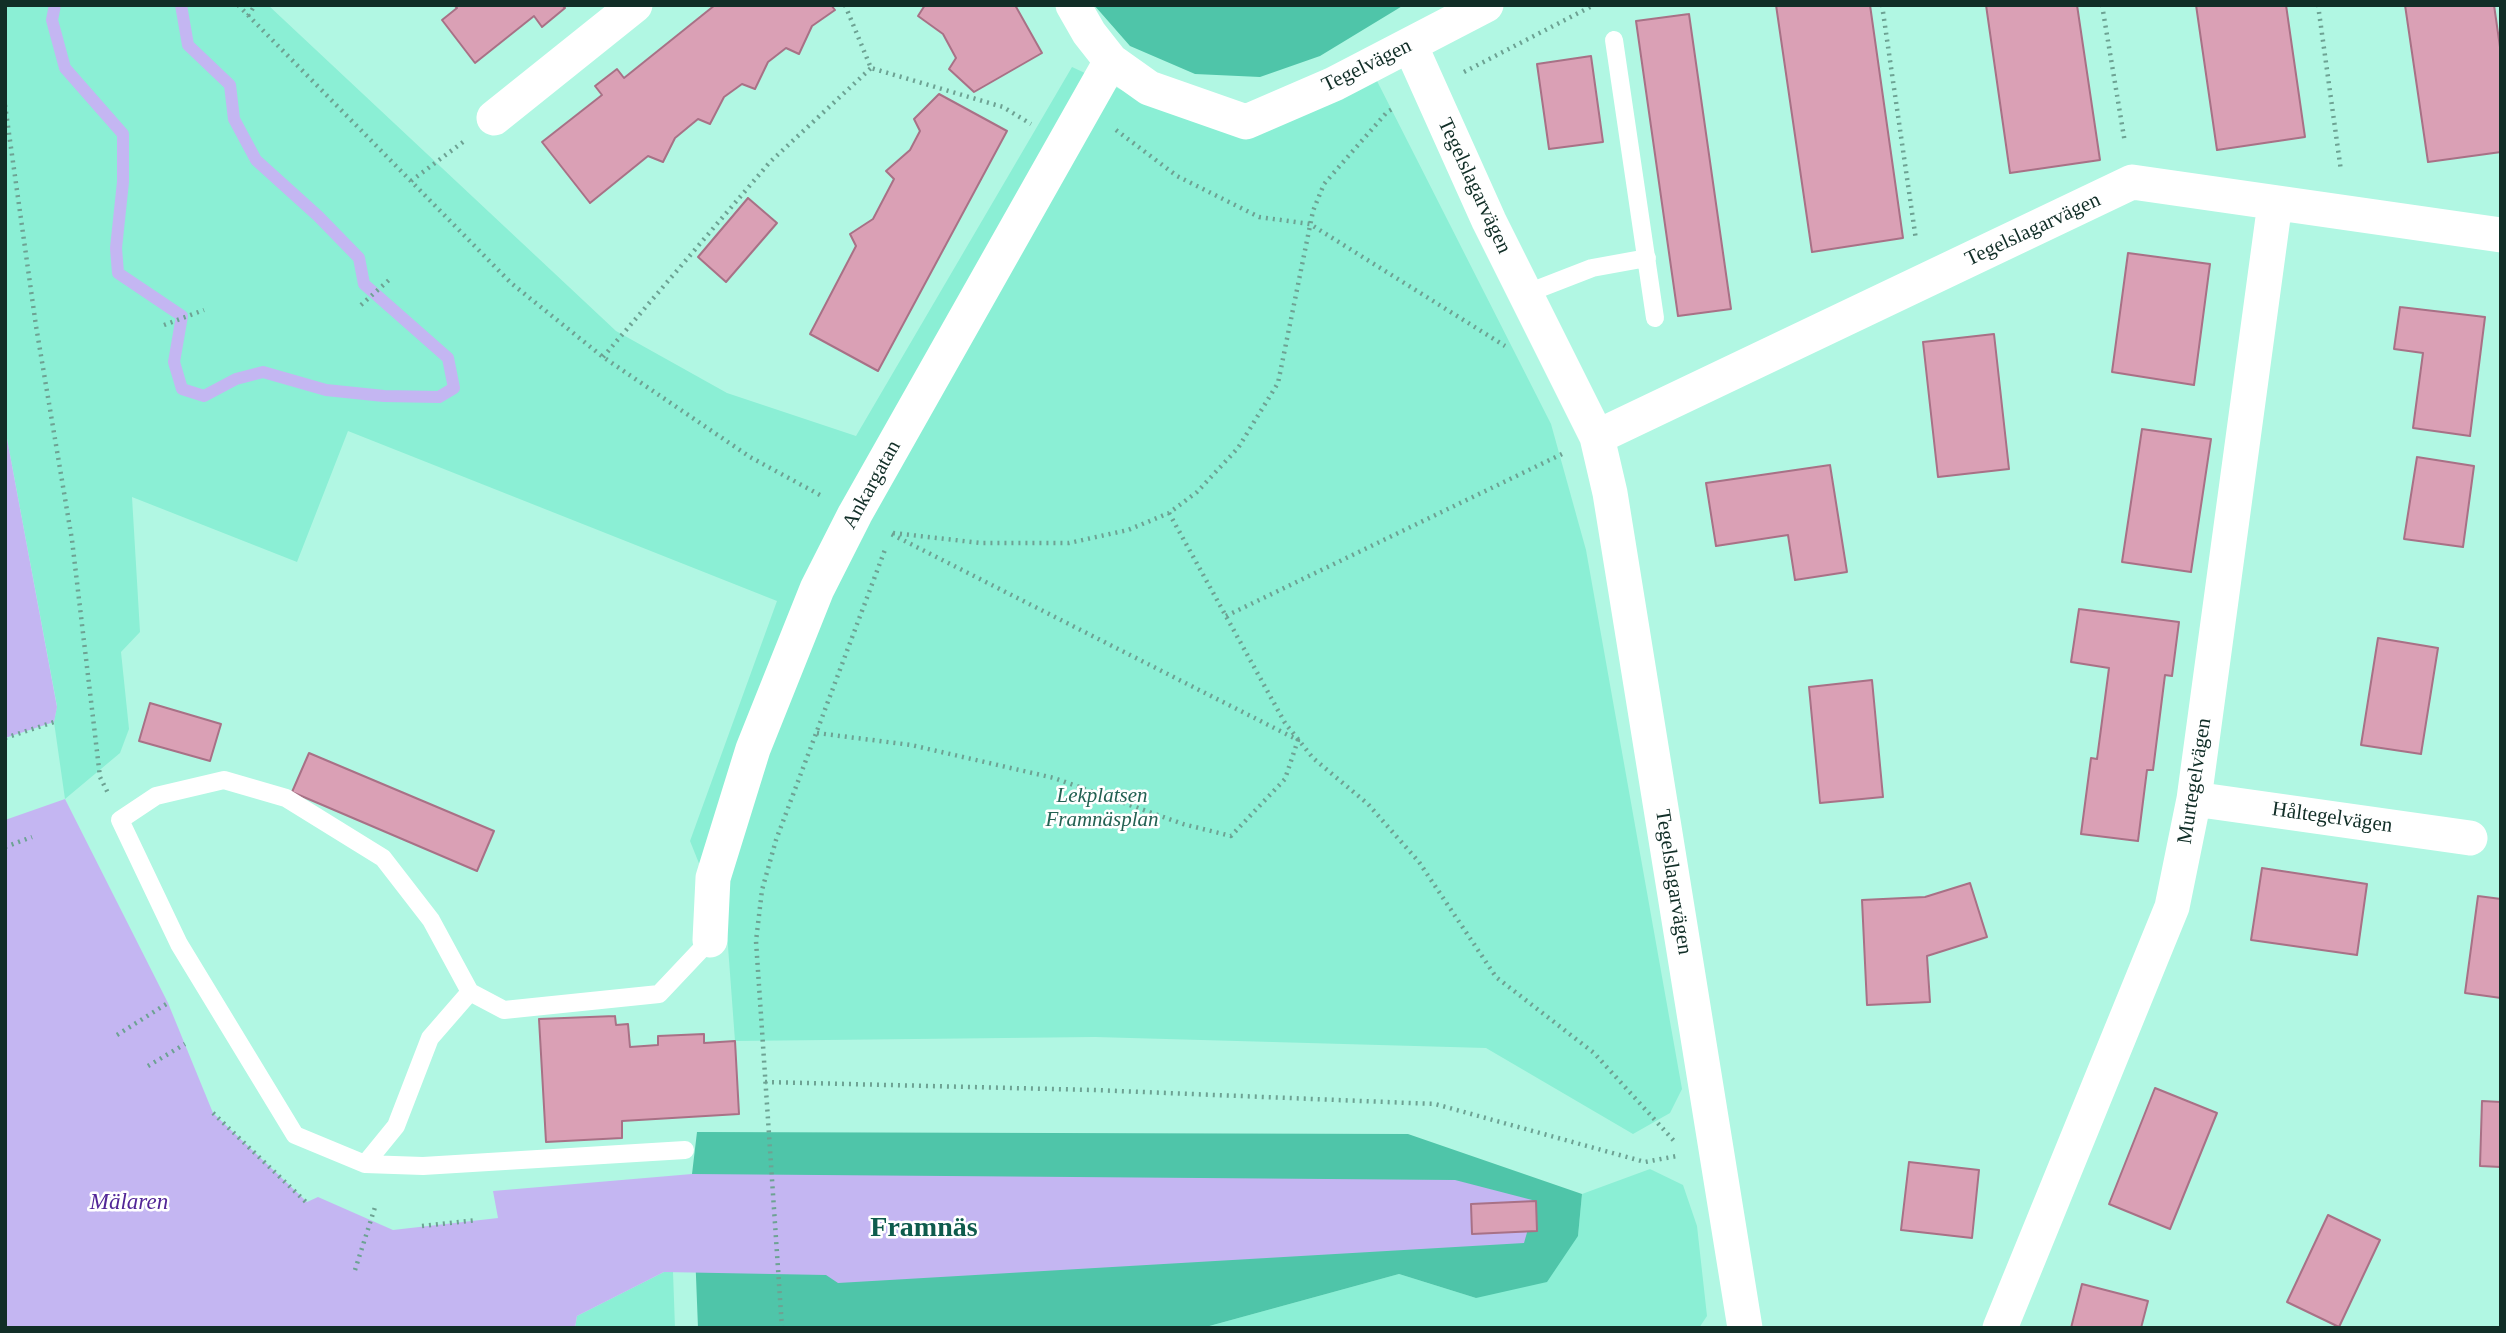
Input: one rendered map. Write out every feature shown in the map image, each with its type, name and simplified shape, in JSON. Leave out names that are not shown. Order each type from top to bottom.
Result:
[{"type":"street","points":[[494,118],[635,5]]},
{"type":"street","points":[[1073,5],[1089,33],[1111,61]]},
{"type":"street","name":"Tegelvägen","points":[[1111,61],[1149,88],[1246,122],[1410,46],[1486,5]]},
{"type":"street","name":"Tegelslagarvägen","points":[[1410,46],[1525,294],[1597,437],[1610,493],[1745,1328]]},
{"type":"street","name":"Ankargatan","points":[[710,940],[713,878],[754,749],[817,589],[855,514],[1111,61]]},
{"type":"street","points":[[2132,182],[2501,235]]},
{"type":"street","name":"Tegelslagarvägen","points":[[1597,437],[2132,182]]},
{"type":"street","name":"Murtegelvägen","points":[[2000,1328],[2172,907],[2194,799],[2274,203]]},
{"type":"street","name":"Håltegelvägen","points":[[2194,799],[2470,838]]},
{"type":"lane","points":[[1614,40],[1656,318]]},
{"type":"lane","points":[[1525,294],[1592,268],[1647,258]]},
{"type":"lane","points":[[685,1150],[423,1166],[365,1164],[295,1135],[179,944],[120,820],[156,796],[224,780],[286,798],[383,858],[430,920],[470,992],[503,1010],[659,994],[710,940]]},
{"type":"lane","points":[[365,1164],[396,1126],[430,1038],[470,992]]},
{"type":"path","points":[[238,5],[511,283],[603,357],[750,457],[888,533],[1298,740]]},
{"type":"path","points":[[248,16],[255,5]]},
{"type":"path","points":[[845,5],[871,68]]},
{"type":"path","points":[[888,533],[981,543],[1048,545],[1099,538],[1169,513],[1197,492],[1238,448],[1278,383],[1310,224],[1324,184],[1387,112],[1594,5]]},
{"type":"path","points":[[1882,5],[1923,282]]},
{"type":"path","points":[[2102,5],[2132,182]]},
{"type":"path","points":[[2318,5],[2347,214]]},
{"type":"path","points":[[871,68],[1003,107],[1065,144]]},
{"type":"path","points":[[603,357],[770,163],[871,68]]},
{"type":"path","points":[[5,106],[8,146],[72,540],[100,777],[120,820]]},
{"type":"path","points":[[1086,106],[1177,176],[1259,218],[1310,224],[1516,353]]},
{"type":"path","points":[[411,181],[494,118]]},
{"type":"path","points":[[361,305],[389,280]]},
{"type":"path","points":[[164,325],[204,310]]},
{"type":"path","points":[[1226,616],[1597,437]]},
{"type":"path","points":[[1169,513],[1285,723],[1313,758],[1368,804],[1419,862],[1496,977],[1594,1053],[1670,1139],[1693,1151],[1716,1149]]},
{"type":"path","points":[[782,1328],[756,941],[762,890],[776,840],[876,578],[888,533]]},
{"type":"path","points":[[5,738],[54,723]]},
{"type":"path","points":[[817,733],[911,745],[1054,778],[1183,824],[1231,836],[1285,779],[1298,740]]},
{"type":"path","points":[[5,847],[32,838]]},
{"type":"path","points":[[117,1035],[167,1003]]},
{"type":"path","points":[[148,1066],[185,1044]]},
{"type":"path","points":[[765,1082],[1094,1090],[1435,1104],[1645,1162],[1716,1149]]},
{"type":"path","points":[[213,1113],[307,1203]]},
{"type":"path","points":[[355,1270],[376,1204]]},
{"type":"path","points":[[422,1226],[477,1220]]},
{"type":"green space","name":"Lekplatsen Framnäsplan","points":[[5,5],[268,5],[616,331],[727,393],[856,436],[1072,67],[1180,117],[1377,81],[1551,424],[1586,550],[1682,1089],[1670,1113],[1633,1134],[1486,1048],[1095,1037],[735,1041],[727,933],[690,841],[777,601],[348,431],[297,562],[132,497],[140,632],[121,652],[129,729],[120,753],[65,799],[54,722],[57,706],[5,428]]},
{"type":"green space","points":[[1094,5],[1404,5],[1320,56],[1260,77],[1195,74],[1130,46]]},
{"type":"green space","points":[[697,1132],[1408,1134],[1582,1194],[1578,1236],[1547,1282],[1476,1298],[1399,1274],[1202,1328],[698,1328],[692,1174]]},
{"type":"green space","points":[[1650,1169],[1683,1185],[1697,1226],[1707,1316],[1699,1328],[1202,1328],[1399,1274],[1476,1298],[1578,1236],[1582,1194]]},
{"type":"green space","points":[[664,1272],[673,1272],[675,1328],[575,1328],[577,1316]]},
{"type":"water","points":[[5,428],[57,707],[54,722],[5,738]]},
{"type":"water","name":"Mälaren","points":[[65,799],[168,1003],[213,1113],[307,1202],[318,1197],[393,1230],[498,1218],[493,1191],[692,1174],[1455,1180],[1536,1201],[1524,1243],[838,1283],[826,1275],[664,1272],[577,1316],[575,1328],[5,1328],[5,820]]},
{"type":"building","points":[[454,5],[562,5],[565,8],[542,27],[534,16],[475,63],[442,20],[457,8]]},
{"type":"building","points":[[715,5],[831,5],[835,10],[812,26],[799,54],[786,48],[768,62],[755,89],[742,84],[724,97],[710,124],[698,119],[675,138],[663,162],[648,156],[590,203],[542,142],[602,95],[595,86],[617,69],[624,78]]},
{"type":"building","points":[[925,5],[1015,5],[1042,53],[974,92],[949,69],[956,58],[943,34],[918,16]]},
{"type":"building","points":[[1776,5],[1870,5],[1903,238],[1812,252]]},
{"type":"building","points":[[1986,5],[2077,5],[2100,160],[2010,173]]},
{"type":"building","points":[[2196,5],[2286,5],[2305,137],[2217,150]]},
{"type":"building","points":[[2405,5],[2494,5],[2501,54],[2501,152],[2428,162]]},
{"type":"building","points":[[1689,14],[1731,309],[1678,316],[1636,21]]},
{"type":"building","points":[[1591,56],[1603,142],[1549,149],[1537,64]]},
{"type":"building","points":[[939,94],[1007,131],[878,371],[810,334],[856,246],[850,234],[873,219],[894,179],[886,171],[910,150],[920,131],[914,119]]},
{"type":"building","points":[[748,198],[777,223],[726,282],[698,257]]},
{"type":"building","points":[[2128,253],[2210,264],[2194,385],[2112,372]]},
{"type":"building","points":[[2400,307],[2485,317],[2470,436],[2413,428],[2423,353],[2394,349]]},
{"type":"building","points":[[1994,334],[2009,469],[1938,477],[1923,342]]},
{"type":"building","points":[[2142,429],[2211,439],[2191,572],[2122,562]]},
{"type":"building","points":[[2417,457],[2474,466],[2463,547],[2404,539]]},
{"type":"building","points":[[1830,465],[1847,572],[1795,580],[1788,535],[1716,546],[1706,483]]},
{"type":"building","points":[[2079,609],[2179,622],[2172,676],[2165,675],[2153,770],[2147,770],[2138,841],[2081,834],[2091,758],[2097,759],[2109,668],[2071,662]]},
{"type":"building","points":[[2378,638],[2438,648],[2421,754],[2361,745]]},
{"type":"building","points":[[1872,680],[1883,797],[1820,803],[1809,687]]},
{"type":"building","points":[[150,703],[221,724],[210,761],[139,741]]},
{"type":"building","points":[[309,753],[494,831],[477,871],[292,792]]},
{"type":"building","points":[[2262,868],[2367,884],[2357,955],[2251,940]]},
{"type":"building","points":[[1970,883],[1987,937],[1927,956],[1930,1002],[1867,1005],[1862,900],[1925,897]]},
{"type":"building","points":[[2478,896],[2501,899],[2501,998],[2465,993]]},
{"type":"building","points":[[615,1016],[616,1025],[628,1024],[630,1047],[658,1045],[658,1036],[704,1034],[704,1043],[735,1041],[739,1114],[622,1121],[622,1138],[546,1142],[539,1019]]},
{"type":"building","points":[[2155,1088],[2217,1113],[2170,1229],[2109,1204]]},
{"type":"building","points":[[2482,1101],[2501,1102],[2501,1167],[2480,1166]]},
{"type":"building","points":[[1909,1162],[1979,1170],[1972,1238],[1901,1230]]},
{"type":"building","points":[[1536,1201],[1537,1231],[1472,1234],[1471,1204]]},
{"type":"building","points":[[2328,1215],[2380,1240],[2339,1327],[2287,1302]]},
{"type":"building","points":[[2082,1284],[2148,1301],[2141,1328],[2071,1328]]},
{"type":"waterway","points":[[55,5],[52,20],[65,68],[123,134],[123,182],[116,248],[118,273],[182,316],[174,362],[182,389],[204,396],[236,379],[263,372],[326,390],[384,396],[439,397],[454,388],[448,358],[364,284],[359,258],[318,216],[256,160],[234,119],[230,85],[188,45],[181,5]]},
{"type":"district","name":"Framnäs","points":[[924,1229]]}]
